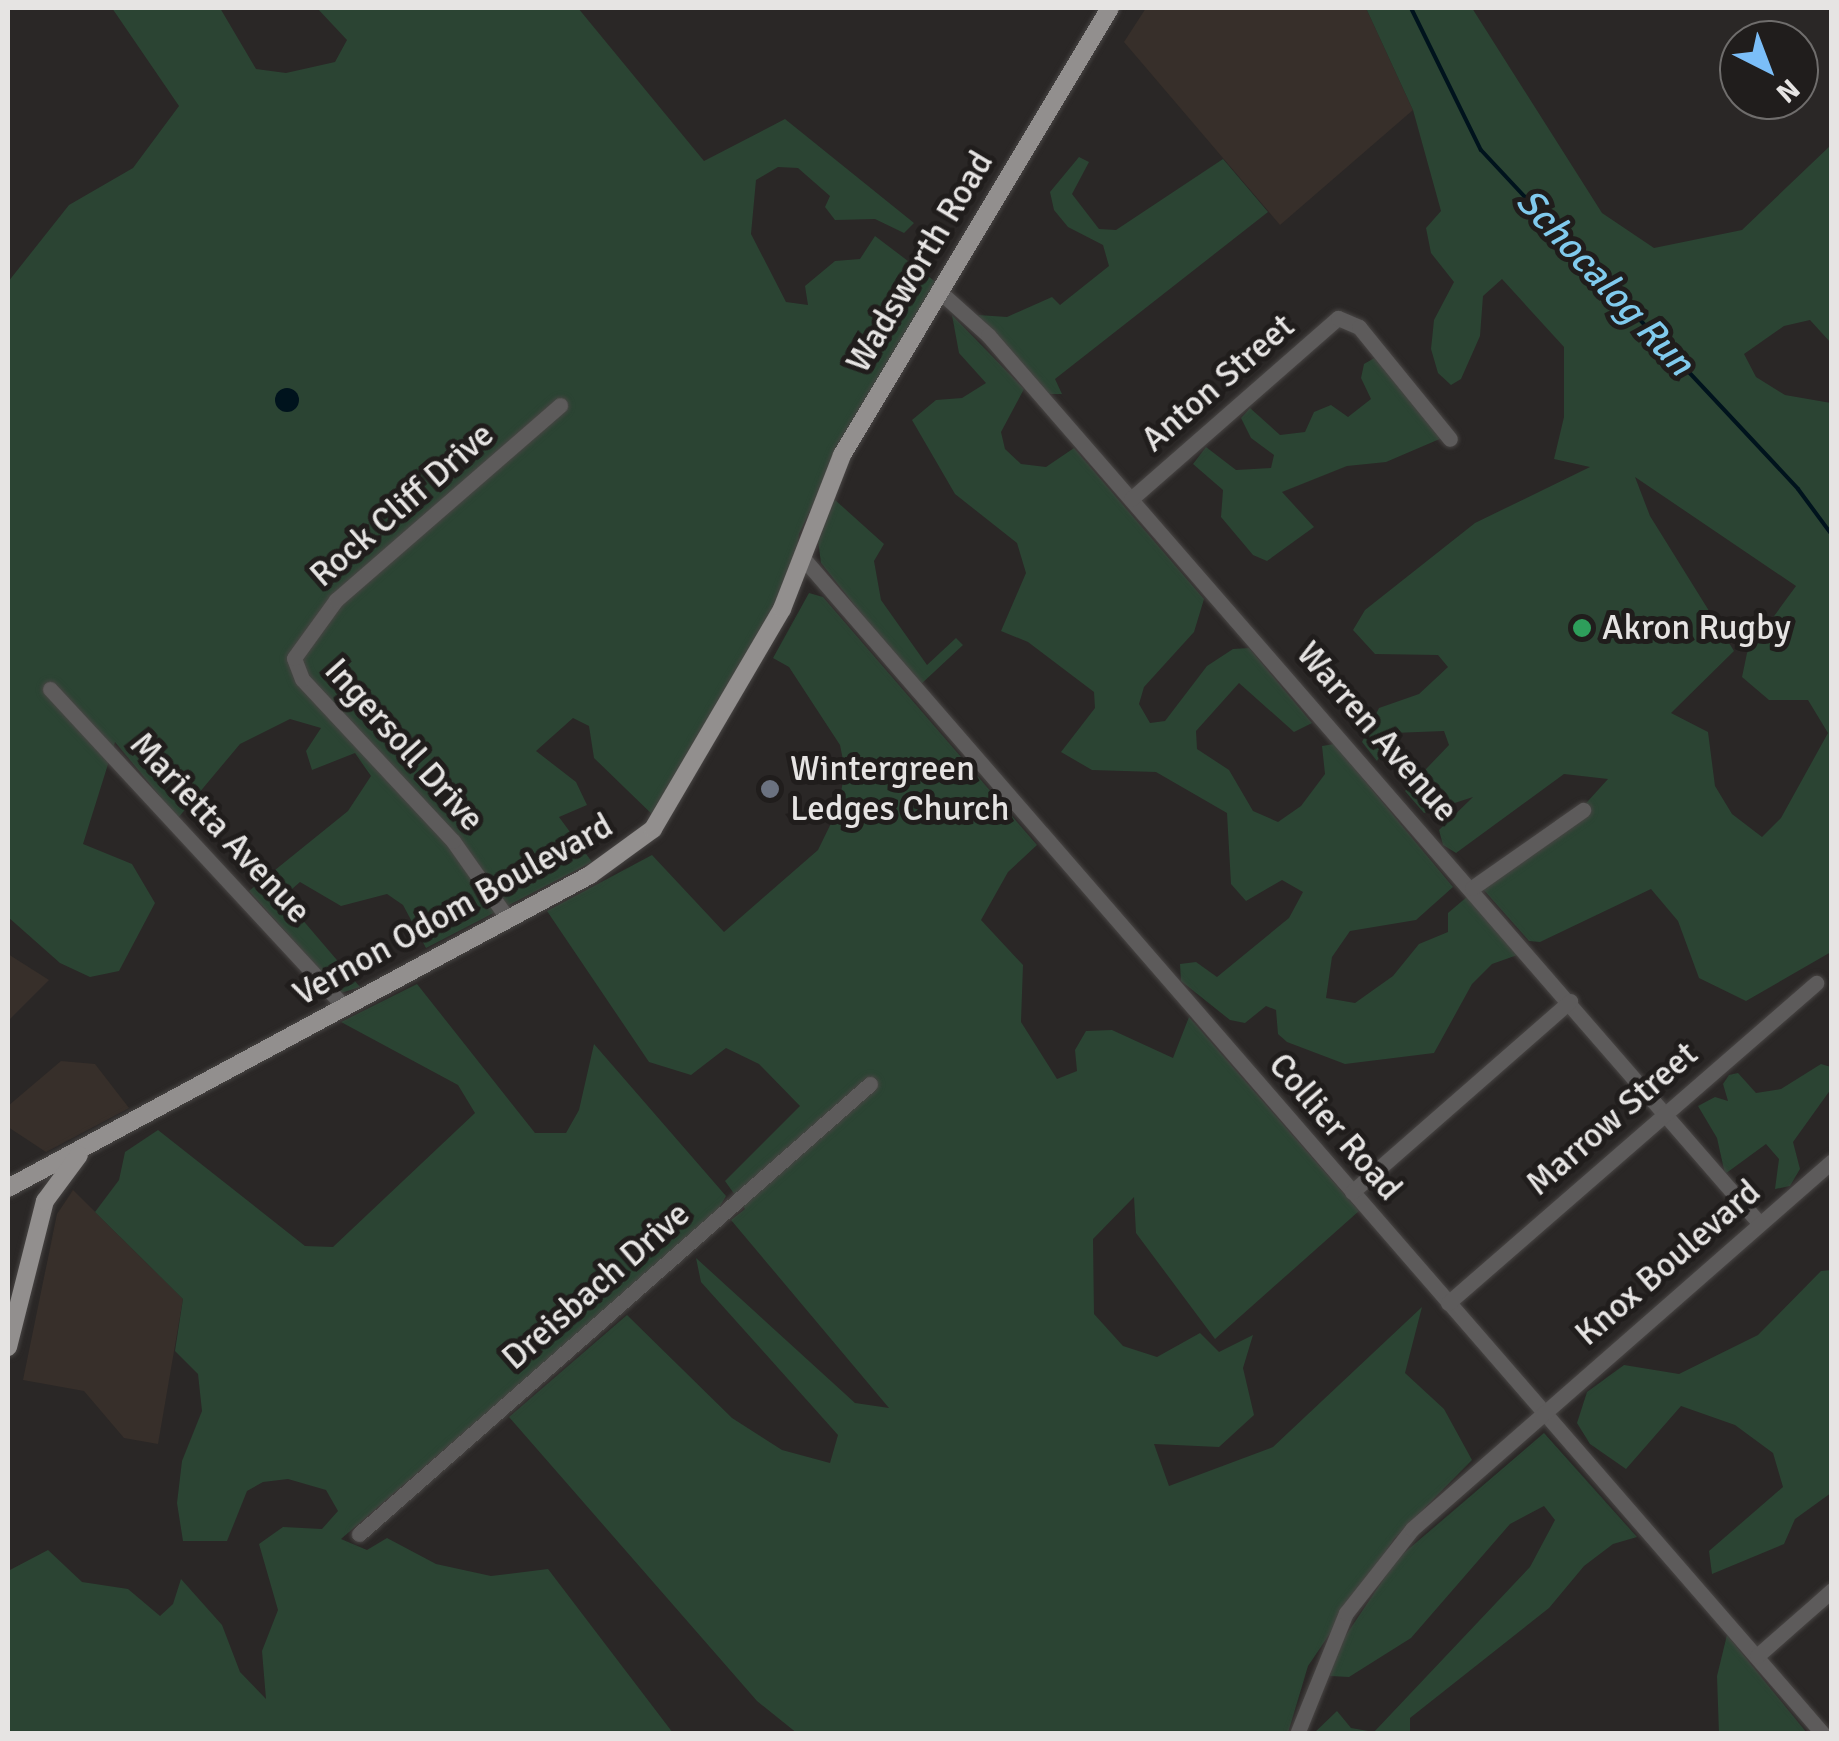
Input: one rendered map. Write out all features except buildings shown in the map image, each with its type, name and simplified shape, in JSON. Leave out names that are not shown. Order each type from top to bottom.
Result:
[{"type":"main road","name":"Wadsworth Road","points":[[803,558],[842,456],[1110,8]]},
{"type":"main road","name":"Vernon Odom Boulevard","points":[[8,1188],[623,856],[653,829],[746,674],[803,558]]},
{"type":"main road","points":[[8,1347],[45,1201],[85,1147]]},
{"type":"street","name":"Warren Avenue","points":[[940,291],[988,335],[1666,1110],[1759,1223]]},
{"type":"street","name":"Anton Street","points":[[1131,499],[1338,318],[1347,320],[1450,439]]},
{"type":"street","name":"Rock Cliff Drive","points":[[294,658],[336,600],[560,405]]},
{"type":"street","name":"Collier Road","points":[[803,558],[1824,1734]]},
{"type":"street","name":"Ingersoll Drive","points":[[294,658],[302,679],[453,841],[508,919]]},
{"type":"street","name":"Marietta Avenue","points":[[50,689],[345,1008]]},
{"type":"street","points":[[1472,888],[1582,810]]},
{"type":"street","name":"Marrow Street","points":[[1448,1303],[1816,983]]},
{"type":"street","points":[[1352,1192],[1570,1000]]},
{"type":"street","name":"Dreisbach Drive","points":[[359,1534],[870,1084]]},
{"type":"street","name":"Knox Boulevard","points":[[1297,1734],[1326,1650],[1354,1600],[1412,1529],[1832,1161]]},
{"type":"street","points":[[1758,1656],[1832,1590]]},
{"type":"shaded area","points":[[1146,8],[1366,8],[1413,110],[1280,225],[1124,42]]},
{"type":"shaded area","points":[[8,954],[49,980],[8,1021]]},
{"type":"shaded area","points":[[61,1061],[95,1064],[129,1108],[46,1152],[8,1127],[8,1106]]},
{"type":"shaded area","points":[[73,1190],[183,1299],[158,1444],[124,1438],[84,1391],[23,1380],[57,1214]]},
{"type":"green space","points":[[112,8],[220,8],[256,69],[286,73],[335,62],[347,40],[317,8],[578,8],[704,161],[785,119],[914,223],[904,233],[875,219],[835,220],[825,207],[830,196],[798,168],[778,167],[756,180],[751,234],[786,302],[808,305],[805,286],[835,261],[860,259],[875,236],[937,283],[832,465],[799,534],[796,567],[659,821],[594,758],[589,726],[573,718],[536,751],[576,782],[587,805],[559,817],[592,862],[426,948],[403,905],[387,894],[341,906],[300,882],[283,897],[360,987],[341,993],[249,891],[348,811],[371,776],[355,753],[312,770],[306,751],[321,728],[290,719],[240,744],[178,818],[115,742],[83,844],[132,864],[155,903],[119,971],[90,977],[60,963],[8,917],[8,282],[69,205],[133,168],[179,106]]},
{"type":"green space","points":[[1366,8],[1472,8],[1602,213],[1654,248],[1742,230],[1831,145],[1831,343],[1810,320],[1784,326],[1744,354],[1756,377],[1785,395],[1831,403],[1831,952],[1746,1001],[1699,978],[1678,921],[1651,889],[1540,942],[1529,941],[1482,888],[1559,833],[1608,779],[1564,774],[1456,853],[1443,845],[1439,830],[1473,797],[1424,813],[1405,791],[1449,745],[1444,731],[1393,733],[1377,761],[1362,742],[1379,708],[1419,694],[1448,667],[1438,655],[1375,654],[1353,630],[1365,610],[1475,523],[1590,467],[1554,459],[1564,417],[1564,347],[1502,279],[1483,296],[1480,336],[1461,379],[1451,385],[1438,373],[1431,349],[1434,320],[1454,282],[1431,253],[1426,228],[1441,211],[1413,110]],"holes":[[[1635,477],[1796,586],[1747,653],[1742,677],[1769,700],[1808,700],[1828,733],[1781,818],[1762,837],[1732,814],[1715,786],[1708,732],[1671,713],[1734,651],[1650,516]]]},
{"type":"green space","points":[[1079,157],[1089,162],[1072,194],[1099,229],[1116,230],[1223,159],[1268,212],[1055,379],[1062,394],[1044,394],[978,315],[1007,317],[1052,297],[1060,305],[1109,266],[1103,245],[1068,227],[1054,210],[1050,192]]},
{"type":"green space","points":[[952,315],[1024,389],[1001,432],[1005,449],[1021,464],[1046,467],[1074,448],[1204,599],[1194,632],[1144,687],[1139,704],[1150,723],[1165,721],[1207,666],[1233,649],[1249,648],[1312,723],[1294,732],[1239,683],[1196,731],[1197,749],[1229,770],[1253,811],[1278,822],[1301,806],[1325,774],[1322,746],[1334,744],[1453,887],[1416,920],[1350,931],[1332,957],[1326,998],[1355,1003],[1393,976],[1419,944],[1448,932],[1448,913],[1468,896],[1523,953],[1492,964],[1472,984],[1434,1053],[1345,1064],[1287,1042],[1278,1034],[1276,1010],[1266,1006],[1245,1023],[1230,1020],[1181,981],[1180,964],[1196,962],[1217,977],[1289,918],[1303,892],[1282,880],[1246,901],[1231,884],[1227,813],[1156,772],[1092,770],[1061,752],[1095,708],[1094,692],[1028,642],[1001,631],[1026,573],[1017,543],[955,494],[912,420],[936,400],[962,398],[986,383],[959,353]]},
{"type":"green space","points":[[1376,357],[1442,438],[1386,462],[1347,466],[1282,492],[1314,527],[1267,561],[1253,555],[1221,517],[1223,490],[1193,464],[1206,447],[1236,470],[1271,468],[1274,455],[1251,438],[1241,418],[1250,408],[1280,435],[1305,432],[1314,412],[1331,405],[1348,417],[1371,399],[1361,378],[1364,364]]},
{"type":"green space","points":[[834,499],[884,544],[874,561],[881,600],[927,665],[956,638],[963,645],[919,686],[821,563],[818,540]]},
{"type":"green space","points":[[809,593],[823,597],[1037,845],[1008,872],[981,920],[1023,965],[1021,1022],[1057,1079],[1077,1071],[1075,1050],[1086,1031],[1112,1030],[1173,1058],[1189,1017],[1359,1211],[1215,1339],[1136,1233],[1134,1197],[1093,1239],[1094,1314],[1123,1346],[1157,1357],[1200,1333],[1219,1352],[1253,1335],[1243,1368],[1254,1415],[1219,1447],[1154,1444],[1169,1486],[1273,1447],[1422,1307],[1405,1373],[1444,1409],[1472,1460],[1394,1539],[1308,1666],[1288,1733],[798,1734],[757,1701],[509,1417],[627,1315],[732,1418],[782,1450],[830,1463],[838,1435],[701,1282],[696,1258],[855,1403],[889,1408],[731,1220],[745,1209],[725,1181],[800,1106],[759,1064],[726,1048],[691,1075],[649,1062],[547,911],[652,855],[724,932],[818,850],[838,809],[845,770],[840,745],[789,667],[773,658]]},
{"type":"green space","points":[[417,984],[535,1133],[566,1133],[579,1110],[594,1044],[726,1196],[715,1215],[341,1539],[367,1550],[387,1538],[436,1564],[491,1576],[548,1569],[673,1733],[8,1734],[8,1571],[48,1550],[82,1582],[128,1589],[160,1616],[173,1604],[181,1579],[222,1625],[240,1672],[266,1699],[262,1651],[278,1610],[259,1544],[283,1527],[322,1529],[338,1511],[326,1490],[288,1479],[263,1482],[247,1491],[227,1541],[183,1541],[177,1503],[182,1461],[202,1411],[198,1374],[175,1351],[183,1299],[95,1212],[119,1180],[125,1152],[158,1130],[305,1246],[333,1247],[475,1113],[458,1085],[341,1022]]},
{"type":"green space","points":[[1821,1064],[1831,1067],[1831,1089],[1793,1142],[1800,1169],[1790,1186],[1775,1189],[1779,1159],[1766,1144],[1725,1174],[1717,1138],[1698,1106],[1715,1097],[1728,1101],[1723,1084],[1729,1075],[1738,1073],[1756,1093],[1781,1089]]},
{"type":"green space","points":[[1831,1270],[1831,1493],[1795,1519],[1784,1544],[1712,1574],[1709,1551],[1783,1487],[1773,1453],[1735,1425],[1681,1406],[1626,1469],[1590,1444],[1577,1423],[1587,1392],[1624,1365],[1679,1374],[1758,1335],[1821,1271]]},
{"type":"green space","points":[[1544,1433],[1637,1537],[1613,1544],[1584,1566],[1549,1608],[1410,1718],[1410,1733],[1313,1734],[1337,1711],[1351,1728],[1374,1732],[1530,1567],[1555,1520],[1544,1506],[1510,1524],[1411,1638],[1349,1677],[1330,1676],[1338,1647],[1397,1559]]},
{"type":"green space","points":[[1727,1635],[1807,1733],[1719,1734],[1717,1676]]},
{"type":"water","points":[[287,388],[299,400],[287,412],[275,400]]},
{"type":"waterway","name":"Schocalog Run","points":[[1411,8],[1481,150],[1798,489],[1832,535]]},
{"type":"place","name":"Akron Rugby","points":[[1582,628]]},
{"type":"place","name":"Wintergreen Ledges Church","points":[[770,789]]}]
